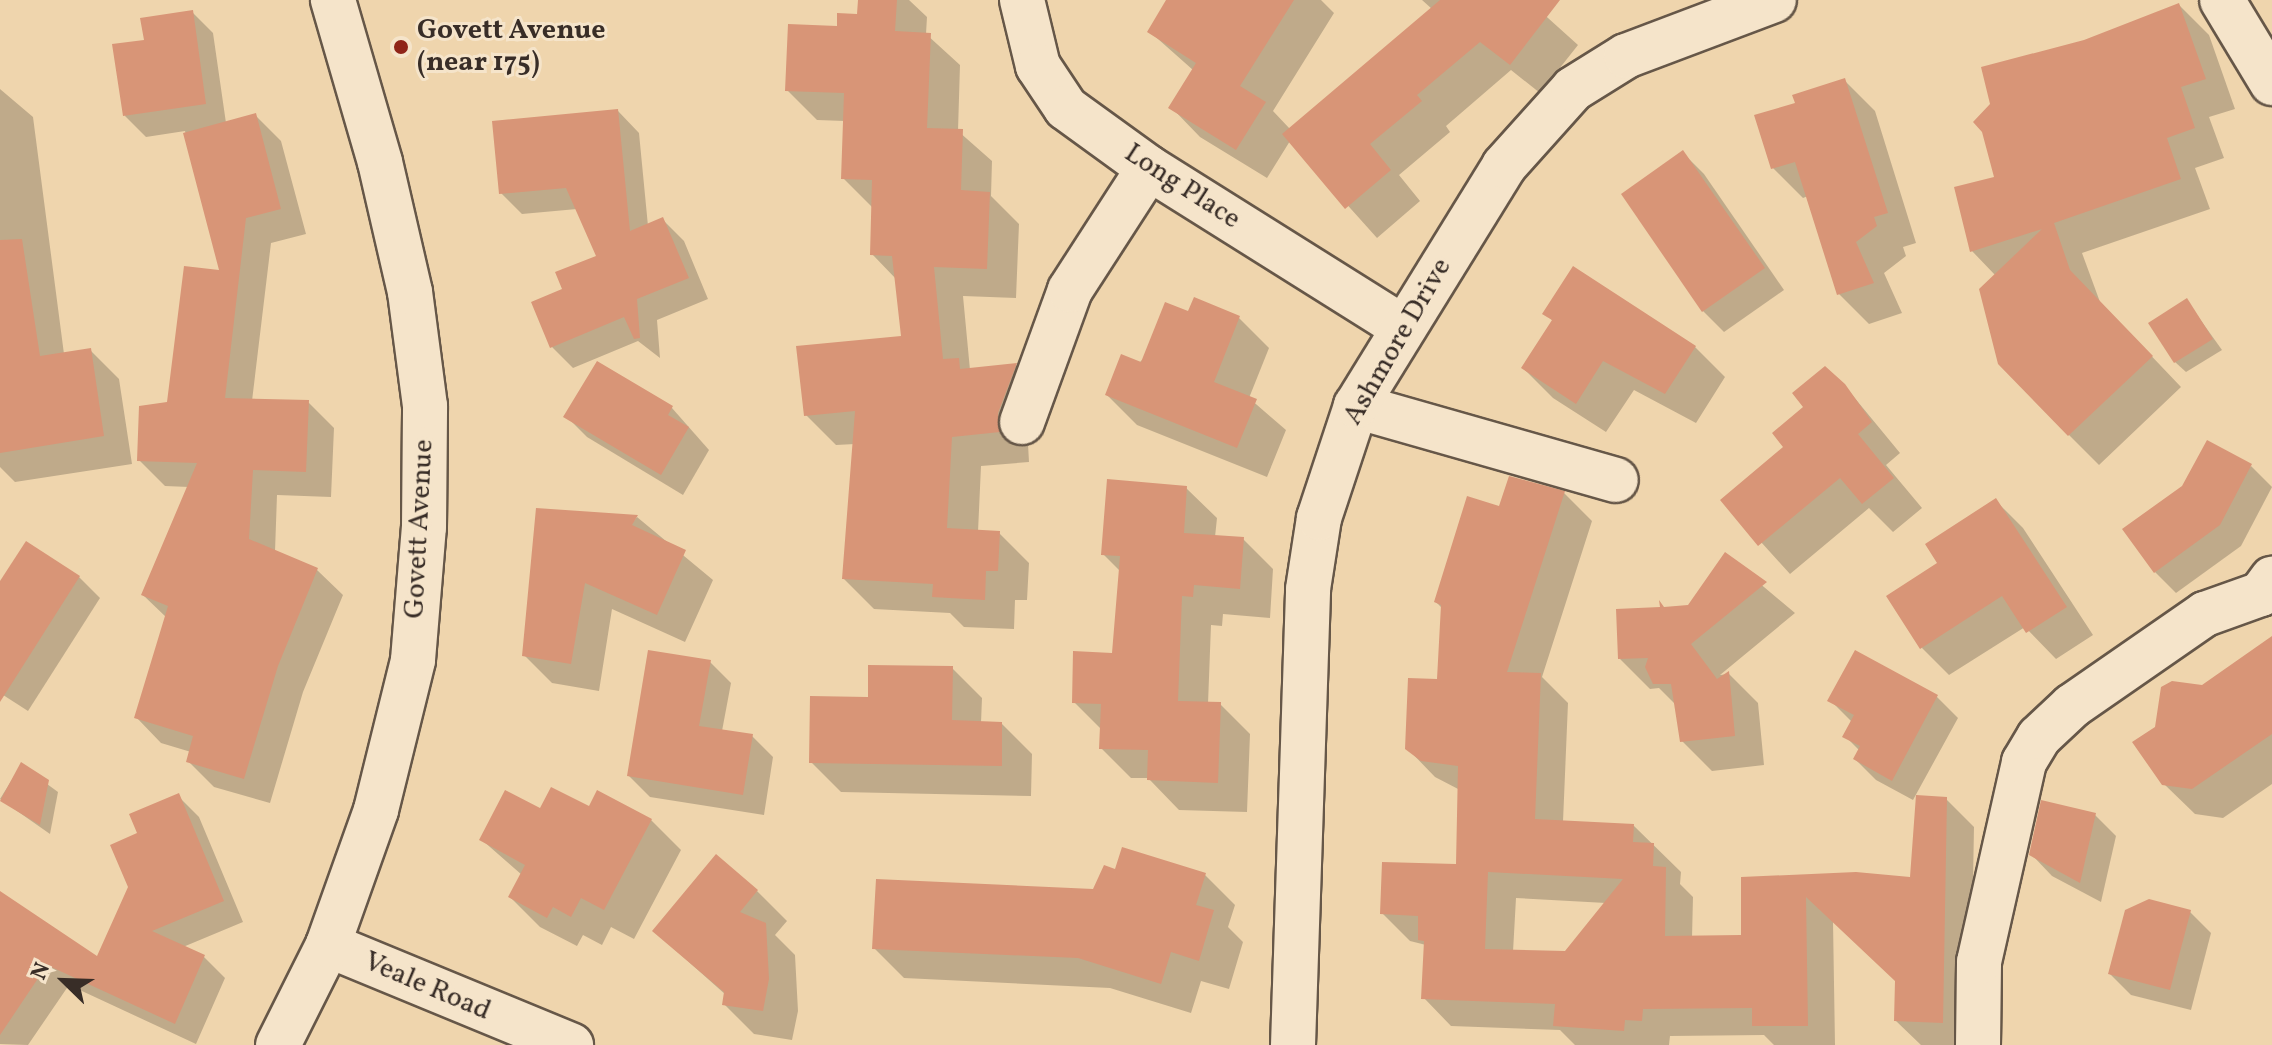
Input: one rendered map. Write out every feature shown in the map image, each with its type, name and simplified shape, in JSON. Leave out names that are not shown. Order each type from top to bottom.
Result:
[{"type":"street","name":"Govett Avenue","points":[[278,1045],[328,945],[376,810],[413,660],[424,527],[425,406],[406,277],[333,0]]},
{"type":"street","name":"Long Place","points":[[1022,0],[1038,66],[1066,108],[1149,168],[1401,326]]},
{"type":"street","name":"Ashmore Drive","points":[[1293,1045],[1308,589],[1319,518],[1356,406],[1401,326],[1504,166],[1573,89],[1626,56],[1774,0]]},
{"type":"street","points":[[2222,0],[2272,83]]},
{"type":"street","points":[[1022,422],[1070,290],[1086,257],[1149,168]]},
{"type":"street","points":[[1356,406],[1616,480]]},
{"type":"street","points":[[1978,1045],[1979,962],[2024,762],[2039,737],[2072,706],[2205,614],[2261,594],[2272,579]]},
{"type":"street","name":"Veale Road","points":[[328,945],[571,1045]]},
{"type":"building","points":[[858,0],[897,0],[895,31],[931,33],[927,128],[963,129],[961,190],[990,192],[987,269],[934,267],[943,359],[959,358],[960,369],[1017,363],[998,413],[1000,432],[952,437],[947,528],[1000,531],[998,571],[986,571],[985,600],[932,597],[933,584],[842,579],[855,411],[804,416],[796,346],[901,336],[892,256],[870,255],[872,180],[841,179],[844,93],[785,91],[788,24],[837,26],[837,13],[857,14]]},
{"type":"building","points":[[1166,0],[1294,0],[1240,86],[1266,102],[1236,150],[1168,108],[1196,63],[1147,32]]},
{"type":"building","points":[[1440,0],[1560,0],[1510,65],[1480,42],[1417,95],[1422,101],[1370,144],[1391,170],[1345,209],[1282,134]]},
{"type":"building","points":[[2179,3],[2206,79],[2181,87],[2195,128],[2167,138],[2181,179],[2054,223],[2070,270],[2153,356],[2068,436],[1998,364],[1979,289],[2042,229],[1970,252],[1954,187],[1994,177],[1982,132],[1973,122],[1990,104],[1981,67],[2084,40]]},
{"type":"building","points":[[193,10],[206,104],[123,116],[112,44],[144,40],[140,18]]},
{"type":"building","points":[[1845,78],[1888,213],[1874,217],[1877,226],[1856,242],[1874,283],[1837,295],[1795,162],[1771,169],[1754,115],[1795,103],[1792,95]]},
{"type":"building","points":[[618,109],[630,231],[663,217],[689,278],[637,299],[640,338],[634,339],[624,317],[550,348],[531,302],[562,289],[555,272],[596,256],[566,188],[499,194],[492,121]]},
{"type":"building","points":[[256,113],[281,209],[246,218],[225,398],[309,400],[306,472],[253,470],[249,539],[318,568],[278,666],[244,779],[186,762],[193,736],[134,718],[168,606],[141,595],[197,463],[137,461],[139,406],[167,402],[184,266],[219,270],[183,133]]},
{"type":"building","points":[[1683,150],[1765,268],[1702,312],[1621,194]]},
{"type":"building","points":[[22,239],[40,356],[91,348],[104,436],[0,453],[0,240]]},
{"type":"building","points":[[1573,266],[1696,346],[1665,394],[1603,361],[1576,404],[1521,368],[1552,320],[1542,314]]},
{"type":"building","points":[[1194,297],[1240,316],[1214,382],[1257,399],[1237,448],[1105,395],[1121,354],[1141,362],[1165,302],[1188,311]]},
{"type":"building","points":[[2187,298],[2213,339],[2174,363],[2148,323]]},
{"type":"building","points":[[597,361],[673,406],[668,415],[689,427],[661,475],[563,417]]},
{"type":"building","points":[[1825,366],[1845,384],[1872,422],[1858,434],[1894,478],[1862,504],[1840,478],[1758,546],[1720,500],[1783,447],[1772,433],[1803,407],[1792,393]]},
{"type":"building","points":[[2207,440],[2252,464],[2220,525],[2154,573],[2122,529],[2182,486]]},
{"type":"building","points":[[1509,476],[1565,491],[1507,672],[1541,673],[1535,819],[1634,824],[1633,842],[1654,843],[1653,866],[1666,867],[1665,936],[1741,935],[1741,877],[1856,872],[1910,877],[1916,795],[1947,797],[1943,1023],[1894,1021],[1895,981],[1806,897],[1808,1026],[1752,1026],[1752,1008],[1643,1009],[1642,1021],[1625,1020],[1624,1031],[1553,1026],[1555,1004],[1421,999],[1424,941],[1418,940],[1418,916],[1380,914],[1382,862],[1456,864],[1458,766],[1421,761],[1405,749],[1408,678],[1437,679],[1441,605],[1434,602],[1467,496],[1499,506]],"holes":[[[1488,872],[1623,879],[1565,951],[1485,949]]]},
{"type":"building","points":[[1107,479],[1187,486],[1184,533],[1244,537],[1240,589],[1194,585],[1193,597],[1182,596],[1178,701],[1221,702],[1218,783],[1147,780],[1148,750],[1099,749],[1101,704],[1072,703],[1073,651],[1112,653],[1120,556],[1101,555]]},
{"type":"building","points":[[1996,498],[2067,607],[2026,633],[2002,596],[1920,649],[1886,596],[1937,563],[1925,544]]},
{"type":"building","points":[[536,508],[638,515],[632,525],[686,550],[657,615],[585,583],[571,664],[522,656]]},
{"type":"building","points":[[26,541],[80,576],[0,702],[0,581]]},
{"type":"building","points":[[1725,552],[1767,582],[1691,644],[1717,679],[1729,671],[1735,736],[1680,742],[1671,684],[1653,684],[1645,667],[1648,658],[1618,659],[1616,609],[1660,607],[1659,600],[1664,607],[1688,605]]},
{"type":"building","points":[[2272,636],[2272,734],[2192,789],[2162,785],[2132,742],[2155,727],[2161,687],[2172,681],[2202,685]]},
{"type":"building","points":[[648,650],[711,660],[699,726],[753,734],[743,795],[627,776]]},
{"type":"building","points":[[1855,650],[1938,695],[1892,781],[1853,759],[1860,746],[1842,737],[1854,715],[1827,701]]},
{"type":"building","points":[[868,665],[953,666],[952,720],[1002,722],[1002,766],[809,763],[810,696],[868,697]]},
{"type":"building","points":[[21,762],[49,780],[40,825],[0,801]]},
{"type":"building","points":[[551,787],[589,806],[597,790],[652,819],[604,910],[581,898],[571,917],[553,907],[547,918],[508,897],[525,865],[479,840],[505,790],[540,808]]},
{"type":"building","points":[[179,793],[224,901],[152,931],[205,955],[175,1024],[47,965],[0,1035],[0,891],[97,956],[128,887],[110,845],[137,833],[129,814]]},
{"type":"building","points":[[2041,800],[2096,813],[2080,883],[2029,855]]},
{"type":"building","points":[[1122,847],[1206,873],[1196,905],[1214,910],[1199,961],[1171,952],[1161,984],[1078,958],[872,949],[876,879],[1093,889],[1104,865],[1115,869]]},
{"type":"building","points":[[716,854],[758,890],[740,912],[766,923],[769,979],[763,1011],[722,1005],[724,992],[652,931]]},
{"type":"building","points":[[2149,899],[2191,910],[2170,990],[2108,974],[2125,910]]},
{"type":"place","name":"Govett Avenue (near 175)","points":[[401,47]]}]
